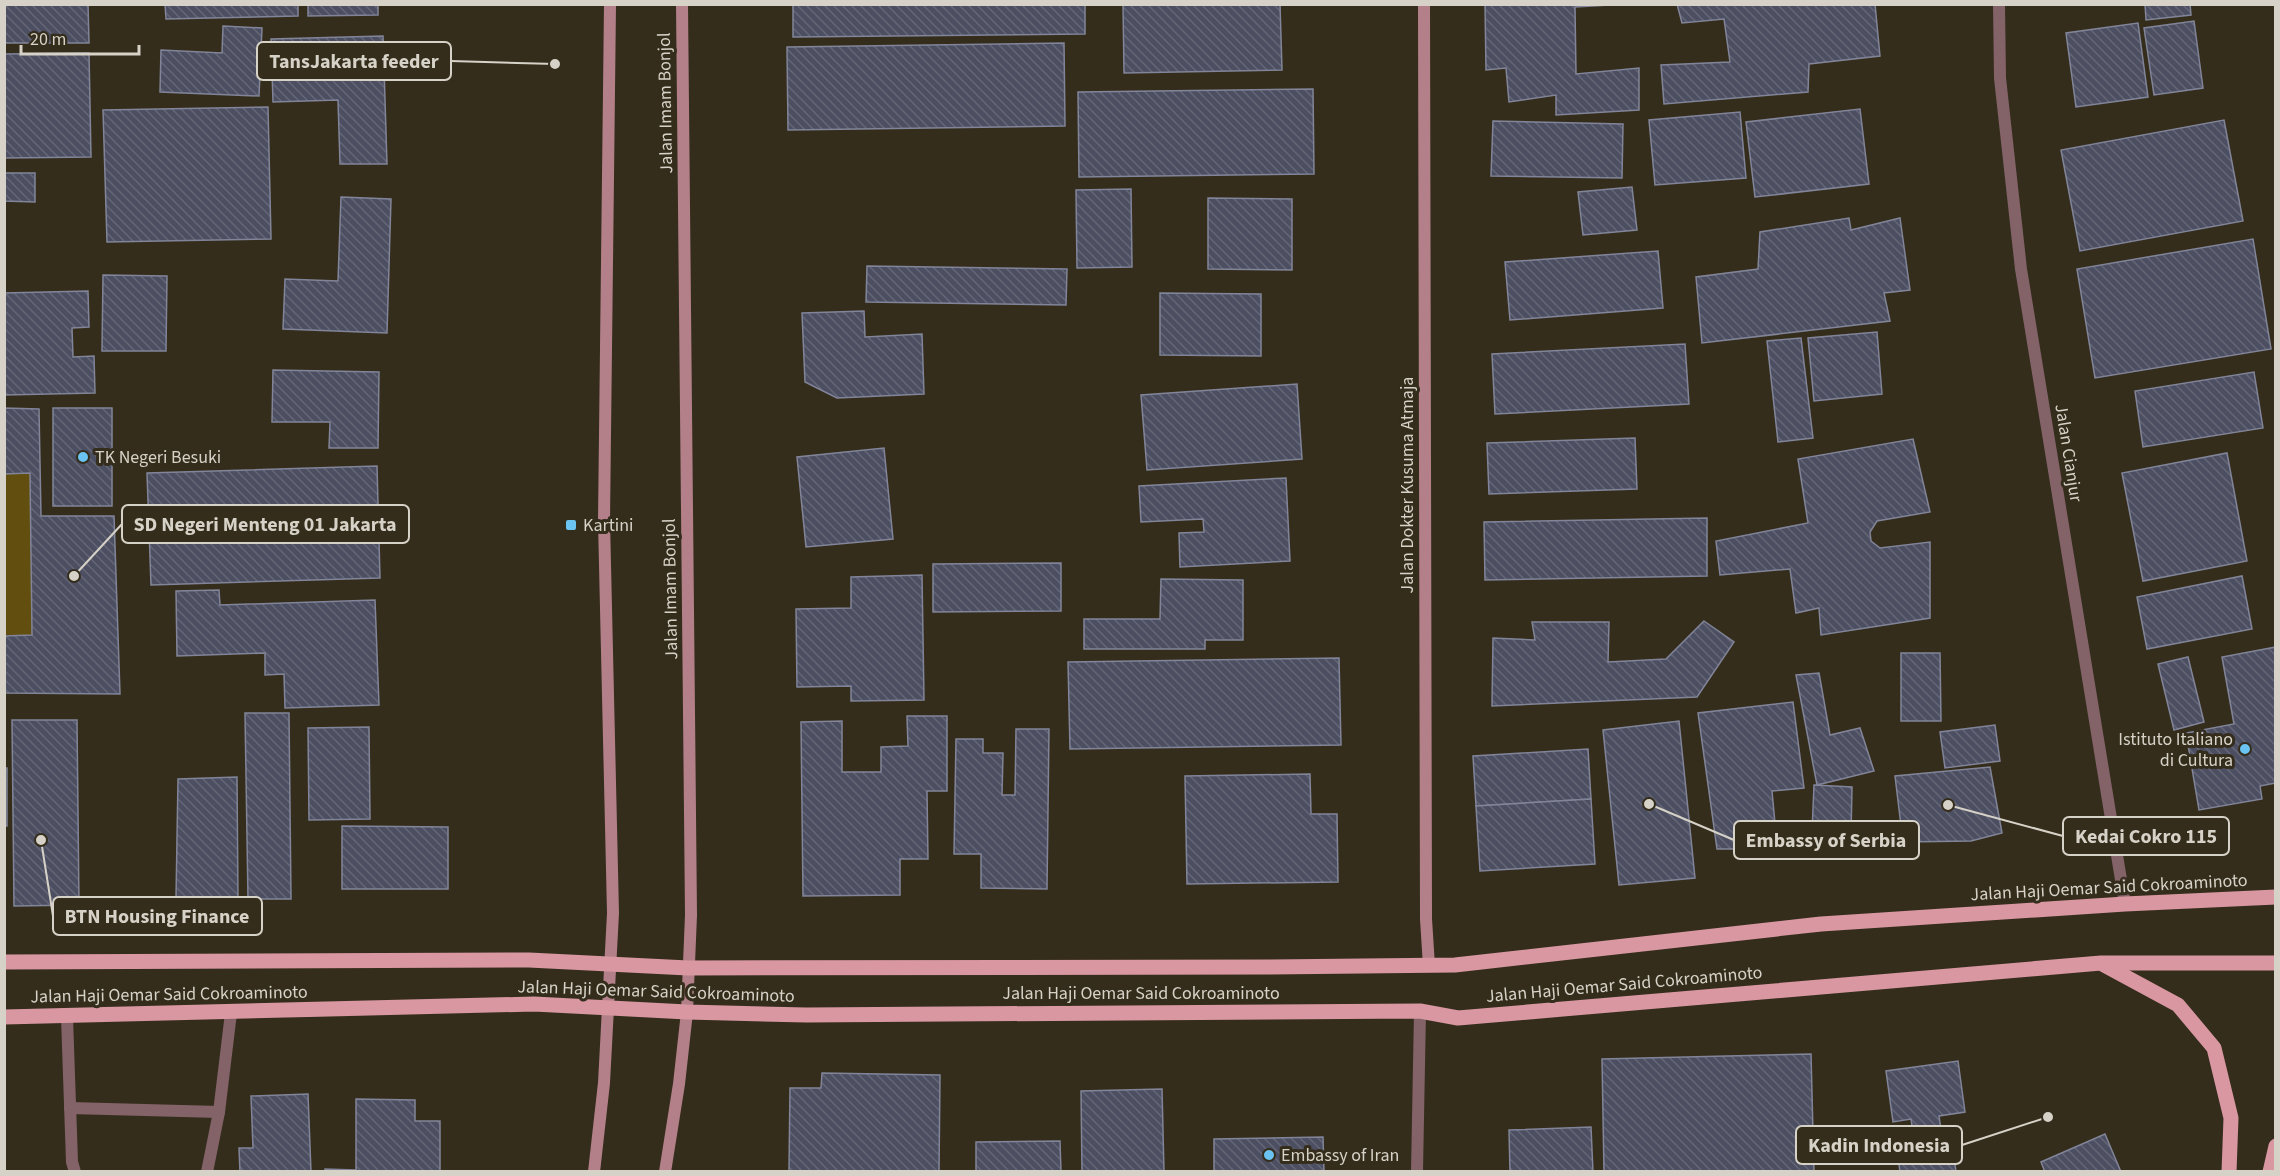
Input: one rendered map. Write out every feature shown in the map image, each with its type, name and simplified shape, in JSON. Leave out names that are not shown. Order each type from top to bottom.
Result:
[{"type":"main road","points":[[594,1172],[604,1083],[613,913],[604,521],[610,4]]},
{"type":"main road","name":"Jalan Imam Bonjol","points":[[665,1172],[679,1084],[687,1012],[691,915],[682,4]]},
{"type":"main road","name":"Jalan Dokter Kusuma Atmaja","points":[[1424,4],[1426,918],[1429,966]]},
{"type":"main road","name":"Jalan Haji Oemar Said Cokroaminoto","points":[[4,962],[529,960],[688,968],[1429,966],[1477,963],[1821,924],[2125,904],[2276,897]]},
{"type":"main road","points":[[2101,963],[2178,1005],[2214,1048],[2232,1118],[2229,1172]]},
{"type":"main road","name":"Jalan Haji Oemar Said Cokroaminoto","points":[[4,1017],[534,1004],[687,1012],[806,1015],[1420,1011],[1458,1018],[2101,963],[2276,963]]},
{"type":"main road","points":[[2271,1172],[2276,1146]]},
{"type":"street","name":"Jalan Cianjur","points":[[1999,4],[2000,78],[2021,269],[2125,904]]},
{"type":"street","points":[[1418,1172],[1420,1011]]},
{"type":"street","points":[[207,1172],[219,1112],[231,1013]]},
{"type":"street","points":[[67,1017],[72,1162],[75,1172]]},
{"type":"street","points":[[70,1108],[219,1112]]},
{"type":"shaded area","points":[[30,473],[32,635],[5,636],[4,474]]},
{"type":"building","points":[[4,4],[88,4],[89,43],[4,43]]},
{"type":"building","points":[[165,4],[298,4],[298,16],[166,19]]},
{"type":"building","points":[[308,4],[378,4],[378,15],[308,16]]},
{"type":"building","points":[[793,4],[1085,4],[1085,34],[793,37]]},
{"type":"building","points":[[1123,4],[1280,4],[1282,70],[1124,73]]},
{"type":"building","points":[[1485,4],[1628,4],[1575,7],[1576,74],[1639,68],[1639,110],[1556,115],[1556,95],[1509,102],[1506,68],[1486,70]]},
{"type":"building","points":[[1677,4],[1875,4],[1880,56],[1809,64],[1808,92],[1664,104],[1661,65],[1730,62],[1724,19],[1682,23]]},
{"type":"building","points":[[2145,4],[2190,4],[2191,15],[2146,20]]},
{"type":"building","points":[[2194,21],[2203,88],[2154,95],[2144,28]]},
{"type":"building","points":[[2138,23],[2148,97],[2076,107],[2066,33]]},
{"type":"building","points":[[223,26],[262,28],[259,96],[160,92],[161,50],[222,53]]},
{"type":"building","points":[[383,36],[387,164],[340,164],[338,100],[273,102],[271,39]]},
{"type":"building","points":[[1064,43],[1065,126],[788,130],[787,47]]},
{"type":"building","points":[[89,53],[91,157],[4,158],[4,54]]},
{"type":"building","points":[[1313,89],[1314,174],[1079,177],[1078,92]]},
{"type":"building","points":[[268,107],[271,239],[107,242],[103,110]]},
{"type":"building","points":[[1860,109],[1869,184],[1755,197],[1746,122]]},
{"type":"building","points":[[1740,112],[1746,178],[1655,185],[1649,120]]},
{"type":"building","points":[[2224,120],[2243,221],[2080,251],[2061,150]]},
{"type":"building","points":[[1493,121],[1623,124],[1622,178],[1491,176]]},
{"type":"building","points":[[4,173],[35,173],[35,202],[4,201]]},
{"type":"building","points":[[1632,187],[1637,230],[1583,235],[1578,192]]},
{"type":"building","points":[[1131,189],[1132,267],[1077,268],[1076,190]]},
{"type":"building","points":[[341,197],[391,199],[387,333],[283,329],[285,279],[338,281]]},
{"type":"building","points":[[1208,198],[1292,199],[1292,270],[1208,269]]},
{"type":"building","points":[[1849,218],[1851,230],[1900,218],[1910,290],[1884,293],[1890,321],[1702,343],[1696,277],[1758,269],[1760,232]]},
{"type":"building","points":[[2253,239],[2271,349],[2095,378],[2077,269]]},
{"type":"building","points":[[1658,251],[1663,308],[1510,320],[1505,262]]},
{"type":"building","points":[[867,266],[1067,269],[1066,305],[866,302]]},
{"type":"building","points":[[103,275],[167,276],[166,351],[102,351]]},
{"type":"building","points":[[88,291],[89,327],[72,328],[73,357],[94,356],[95,393],[4,395],[4,293]]},
{"type":"building","points":[[1160,293],[1261,294],[1261,356],[1160,355]]},
{"type":"building","points":[[864,311],[865,337],[922,334],[924,394],[837,398],[805,382],[802,313]]},
{"type":"building","points":[[1877,332],[1882,394],[1814,401],[1808,338]]},
{"type":"building","points":[[1801,338],[1813,438],[1778,442],[1767,341]]},
{"type":"building","points":[[1685,344],[1689,404],[1495,414],[1492,354]]},
{"type":"building","points":[[273,370],[379,372],[378,448],[329,448],[330,422],[272,422]]},
{"type":"building","points":[[2254,372],[2263,428],[2143,447],[2135,391]]},
{"type":"building","points":[[1297,384],[1302,459],[1147,470],[1141,395]]},
{"type":"building","points":[[4,408],[39,409],[41,516],[114,516],[120,694],[4,693],[4,636],[32,635],[30,473],[4,474]]},
{"type":"building","name":"TK Negeri Besuki","points":[[53,408],[112,408],[112,506],[53,506]]},
{"type":"building","points":[[1635,438],[1637,489],[1489,494],[1487,443]]},
{"type":"building","points":[[1913,439],[1930,512],[1877,521],[1870,532],[1871,541],[1880,548],[1930,542],[1930,618],[1821,635],[1819,608],[1796,613],[1790,569],[1720,575],[1716,541],[1808,523],[1798,459]]},
{"type":"building","points":[[884,448],[893,539],[806,547],[797,457]]},
{"type":"building","points":[[2227,453],[2247,561],[2143,581],[2122,473]]},
{"type":"building","points":[[377,466],[380,578],[151,585],[147,473]]},
{"type":"building","points":[[1286,478],[1290,561],[1180,567],[1179,533],[1204,532],[1203,519],[1141,522],[1139,486]]},
{"type":"building","points":[[1707,518],[1707,576],[1485,580],[1484,522]]},
{"type":"building","points":[[1061,563],[1061,611],[933,612],[933,564]]},
{"type":"building","points":[[922,575],[924,700],[851,701],[851,686],[797,687],[796,609],[851,608],[851,577]]},
{"type":"building","points":[[2242,576],[2252,629],[2147,649],[2137,597]]},
{"type":"building","points":[[1161,579],[1243,580],[1243,640],[1205,640],[1205,649],[1084,649],[1084,619],[1160,619]]},
{"type":"building","points":[[219,590],[220,605],[375,600],[379,705],[285,708],[284,674],[265,675],[265,653],[177,656],[176,591]]},
{"type":"building","points":[[1704,621],[1734,642],[1697,697],[1492,706],[1493,638],[1535,640],[1532,622],[1609,622],[1608,662],[1666,659]]},
{"type":"building","points":[[2276,647],[2276,783],[2260,786],[2262,799],[2199,810],[2186,733],[2234,724],[2222,657]]},
{"type":"building","points":[[1901,653],[1940,653],[1941,721],[1901,721]]},
{"type":"building","points":[[2188,657],[2204,722],[2174,730],[2158,664]]},
{"type":"building","points":[[1339,658],[1341,745],[1070,749],[1068,662]]},
{"type":"building","points":[[1819,673],[1830,735],[1860,728],[1874,771],[1817,785],[1796,675]]},
{"type":"building","points":[[1793,702],[1804,788],[1772,791],[1777,845],[1746,849],[1717,849],[1698,713]]},
{"type":"building","points":[[245,713],[289,713],[291,899],[248,899]]},
{"type":"building","points":[[907,716],[947,716],[947,791],[927,791],[928,859],[900,859],[900,895],[803,896],[801,722],[842,721],[842,772],[881,772],[881,747],[908,746]]},
{"type":"building","points":[[12,720],[77,720],[79,905],[14,906]]},
{"type":"building","points":[[1679,721],[1695,878],[1619,885],[1603,730]]},
{"type":"building","points":[[1995,725],[2000,761],[1945,768],[1940,732]]},
{"type":"building","points":[[369,727],[370,819],[309,820],[308,728]]},
{"type":"building","points":[[1016,729],[1049,729],[1047,889],[981,888],[981,854],[954,854],[956,739],[983,739],[983,753],[1003,753],[1002,795],[1015,795]]},
{"type":"building","points":[[1588,749],[1591,799],[1476,806],[1473,756]]},
{"type":"building","points":[[1990,767],[2002,833],[1971,841],[1903,842],[1895,776]]},
{"type":"building","points":[[4,768],[7,768],[7,826],[4,826]]},
{"type":"building","points":[[1310,774],[1311,814],[1337,814],[1338,882],[1187,884],[1185,776]]},
{"type":"building","points":[[237,777],[238,898],[176,898],[178,779]]},
{"type":"building","points":[[1814,785],[1852,787],[1851,834],[1812,832]]},
{"type":"building","points":[[1591,799],[1595,864],[1480,871],[1476,806]]},
{"type":"building","points":[[342,826],[448,827],[448,889],[342,889]]},
{"type":"building","points":[[1811,1054],[1814,1172],[1604,1172],[1602,1059]]},
{"type":"building","points":[[1958,1061],[1965,1112],[1939,1116],[1943,1143],[1952,1141],[1956,1172],[1900,1172],[1897,1149],[1915,1146],[1911,1119],[1893,1122],[1886,1071]]},
{"type":"building","points":[[822,1073],[940,1075],[939,1172],[789,1171],[790,1088],[821,1088]]},
{"type":"building","points":[[1162,1089],[1164,1172],[1082,1172],[1081,1091]]},
{"type":"building","points":[[308,1094],[311,1172],[240,1172],[239,1148],[253,1148],[251,1096]]},
{"type":"building","points":[[356,1099],[415,1100],[415,1121],[440,1121],[440,1172],[325,1172],[325,1169],[356,1170]]},
{"type":"building","points":[[1591,1127],[1593,1172],[1510,1172],[1509,1130]]},
{"type":"building","points":[[2105,1134],[2121,1172],[2045,1172],[2041,1162]]},
{"type":"building","name":"Embassy of Iran","points":[[1323,1137],[1324,1172],[1214,1172],[1214,1139]]},
{"type":"building","points":[[1060,1141],[1061,1172],[976,1172],[976,1142]]},
{"type":"place","name":"TansJakarta feeder","points":[[555,64]]},
{"type":"place","name":"TK Negeri Besuki","points":[[83,457]]},
{"type":"place","name":"Kartini","points":[[571,525]]},
{"type":"place","name":"SD Negeri Menteng 01 Jakarta","points":[[74,576]]},
{"type":"place","name":"Istituto Italiano di Cultura","points":[[2245,749]]},
{"type":"place","name":"Embassy of Serbia","points":[[1649,804]]},
{"type":"place","name":"Kedai Cokro 115","points":[[1948,805]]},
{"type":"place","name":"BTN Housing Finance","points":[[41,840]]},
{"type":"place","name":"Kadin Indonesia","points":[[2048,1117]]},
{"type":"place","name":"Embassy of Iran","points":[[1269,1155]]}]
